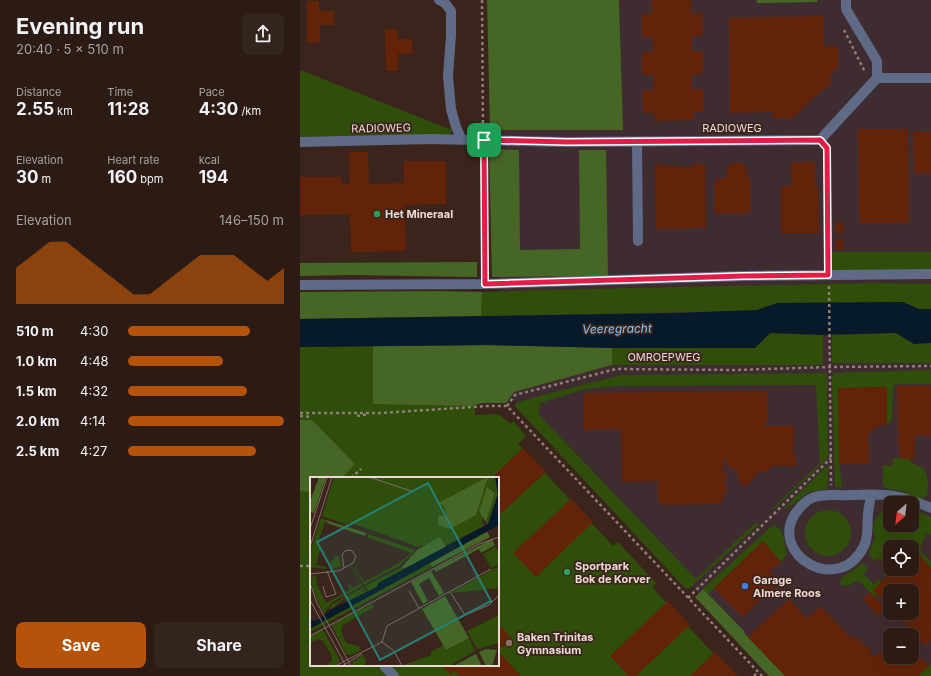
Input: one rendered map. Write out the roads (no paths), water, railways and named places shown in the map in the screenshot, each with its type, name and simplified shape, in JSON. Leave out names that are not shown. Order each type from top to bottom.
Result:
[{"type":"street","points":[[439,0],[445,3],[451,11],[448,76],[451,109],[456,127],[462,140]]},
{"type":"street","points":[[846,0],[846,9],[877,61],[877,78],[931,78]]},
{"type":"street","name":"RADIOWEG","points":[[300,142],[462,140],[567,142],[820,140],[877,78]]},
{"type":"street","points":[[637,142],[638,242]]},
{"type":"street","points":[[300,285],[485,284],[743,276],[931,274]]},
{"type":"street","points":[[871,495],[868,512],[867,537],[859,554],[847,564],[830,571],[820,570],[809,565],[800,558],[791,543],[789,535],[791,521],[804,503],[812,498],[822,495],[832,496],[871,495],[892,496],[931,508]]},
{"type":"street","points":[[385,667],[394,676]]},
{"type":"water","name":"Veeregracht","points":[[903,302],[919,309],[931,309],[931,343],[914,344],[896,333],[823,335],[770,333],[755,348],[612,348],[492,345],[300,347],[300,319],[678,313],[757,310],[777,303]]},
{"type":"place","name":"Het Mineraal","points":[[377,214]]},
{"type":"place","name":"Sportpark Bok de Korver","points":[[567,572]]},
{"type":"place","name":"Garage Almere Roos","points":[[745,586]]},
{"type":"place","name":"Baken Trinitas Gymnasium","points":[[509,643]]}]
